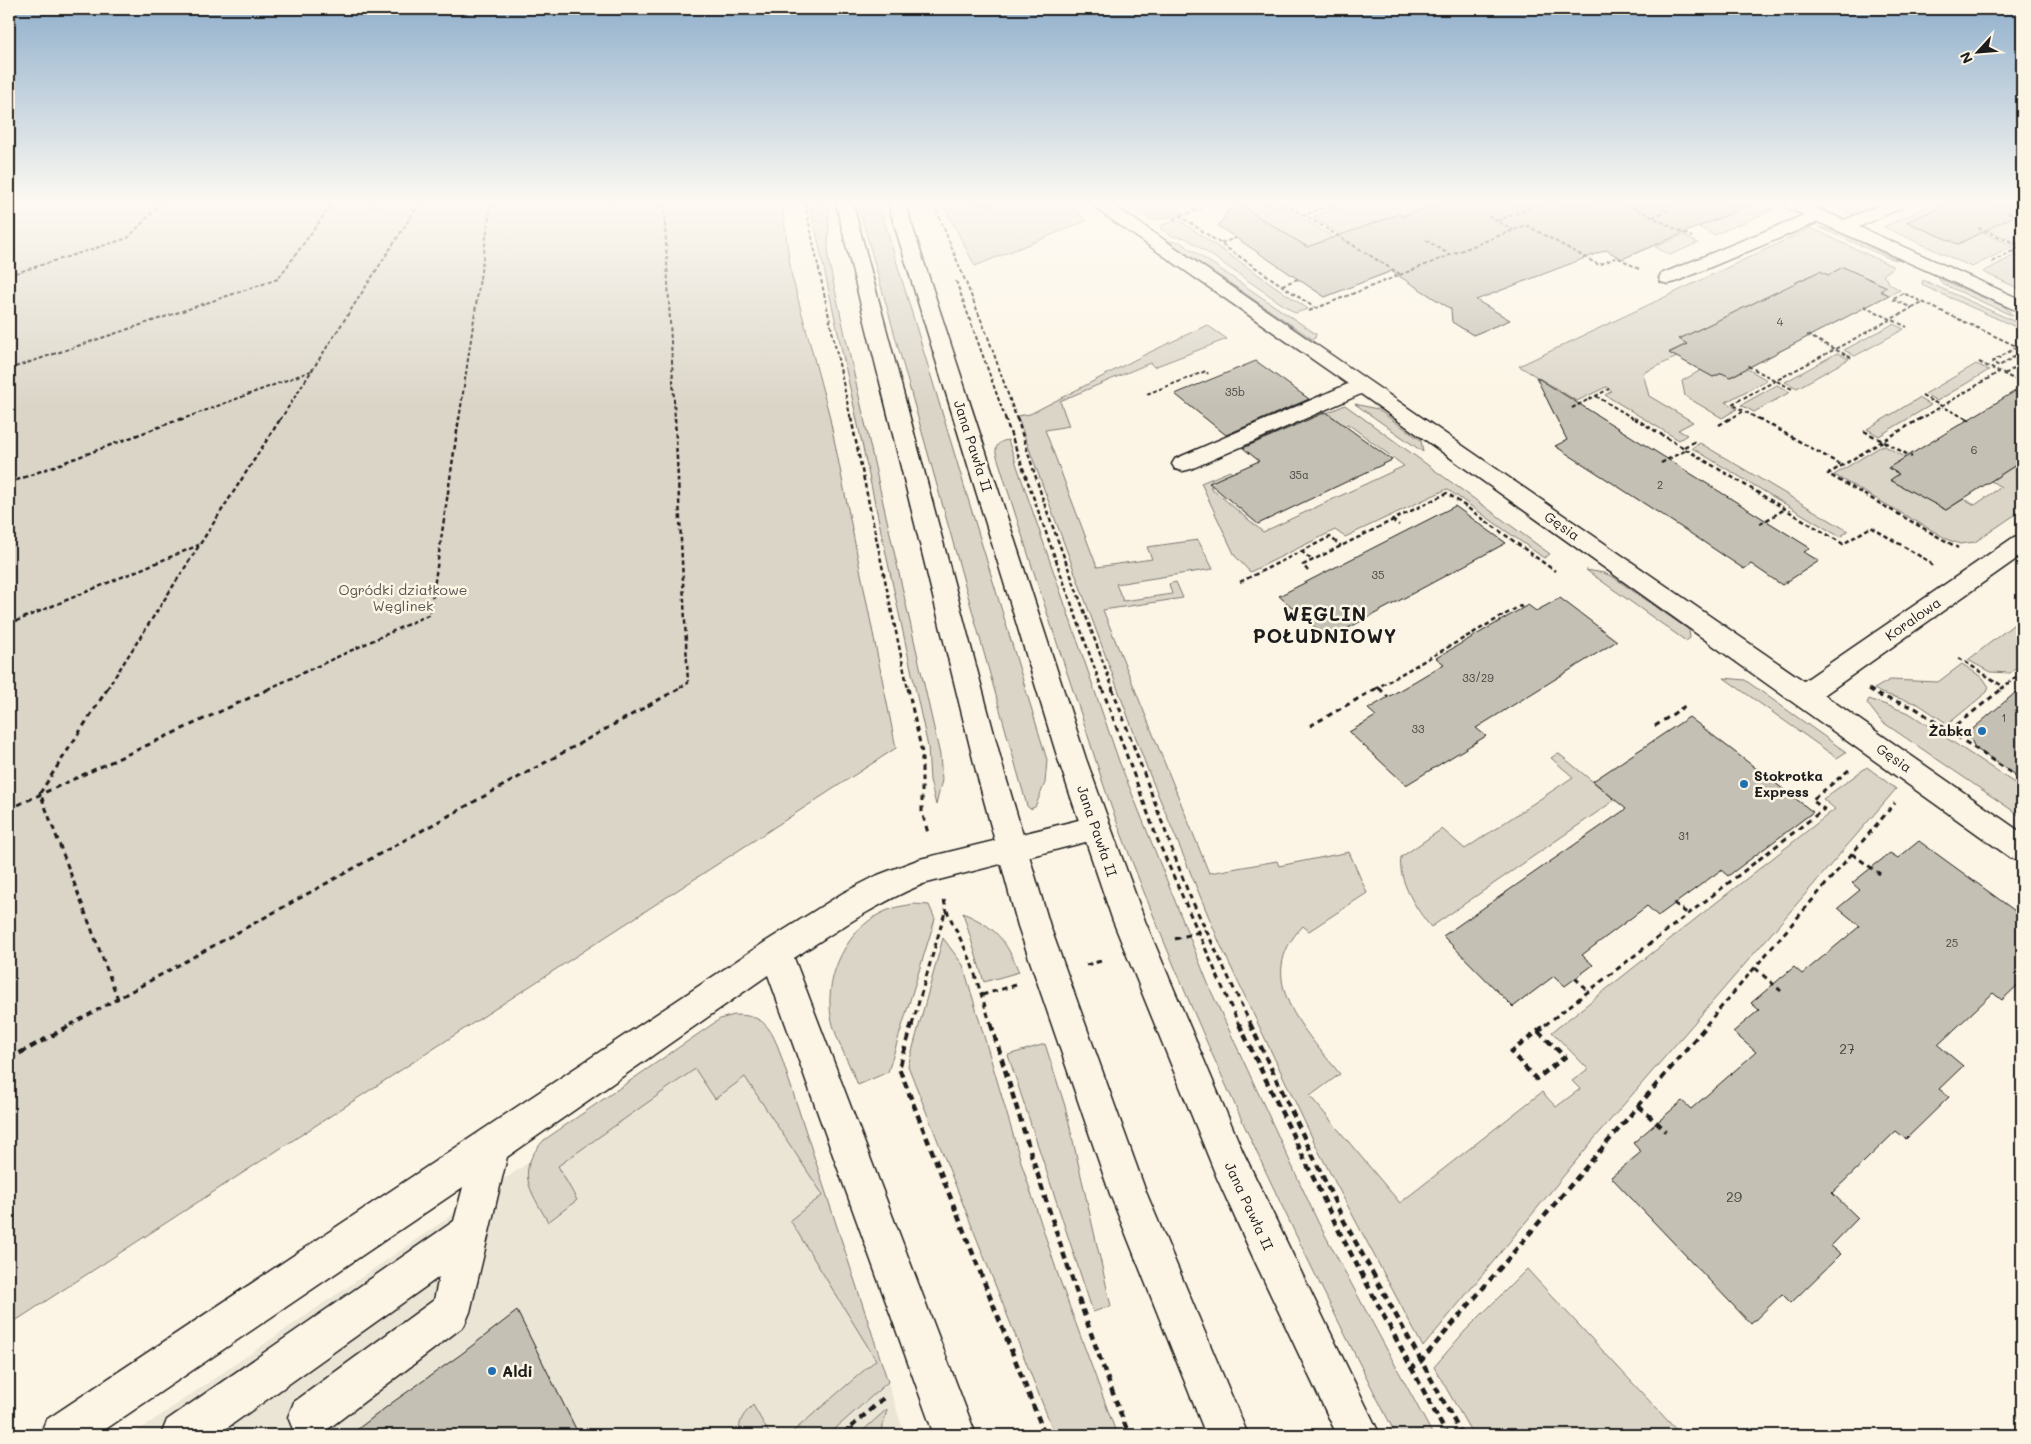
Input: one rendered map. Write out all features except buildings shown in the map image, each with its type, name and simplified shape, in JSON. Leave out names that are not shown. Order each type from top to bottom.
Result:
[{"type":"main road","points":[[861,271],[1011,848],[1050,975],[1128,1194],[1227,1435]]},
{"type":"main road","name":"Jana Pawła II","points":[[917,271],[1095,828],[1140,950],[1230,1165],[1265,1242],[1359,1435]]},
{"type":"main road","name":"Gęsia","points":[[1199,271],[2022,849]]},
{"type":"main road","points":[[1668,278],[1681,271]]},
{"type":"main road","points":[[1943,271],[2022,307]]},
{"type":"main road","points":[[1184,464],[1363,385]]},
{"type":"main road","name":"Koralowa","points":[[1804,695],[2022,543]]},
{"type":"main road","points":[[61,1435],[492,1146],[821,922],[889,884],[936,868],[1095,828]]},
{"type":"main road","points":[[776,952],[955,1435]]},
{"type":"main road","points":[[309,1417],[450,1312],[492,1146]]},
{"type":"main road","points":[[182,1435],[470,1232]]},
{"type":"path","points":[[9,369],[278,278],[283,271]]},
{"type":"path","points":[[40,794],[375,271]]},
{"type":"path","points":[[9,808],[430,614],[481,271]]},
{"type":"path","points":[[9,1059],[688,683],[667,271]]},
{"type":"path","points":[[819,271],[922,753],[922,812],[946,909],[970,959],[1046,1206],[1097,1354],[1129,1435]]},
{"type":"path","points":[[961,271],[1015,412],[1044,503],[1129,738],[1188,892],[1344,1221],[1462,1435]]},
{"type":"path","points":[[1261,271],[1316,308]]},
{"type":"path","points":[[1394,271],[1400,275]]},
{"type":"path","points":[[1302,314],[1409,271]]},
{"type":"path","points":[[1642,271],[1668,285],[1676,282],[1668,278]]},
{"type":"path","points":[[954,276],[1143,802],[1174,882],[1212,970],[1306,1165],[1410,1370],[1447,1435]]},
{"type":"path","points":[[1281,285],[1298,279]]},
{"type":"path","points":[[1912,308],[1892,299],[1903,293],[2018,347],[1992,362],[1999,366],[2022,352]]},
{"type":"path","points":[[1843,466],[1732,404],[1923,303]]},
{"type":"path","points":[[1864,306],[1908,327]]},
{"type":"path","points":[[1807,335],[1852,358]]},
{"type":"path","points":[[1979,362],[2022,383]]},
{"type":"path","points":[[2004,374],[2022,363]]},
{"type":"path","points":[[1748,366],[1794,390]]},
{"type":"path","points":[[1147,394],[1206,371],[1208,374]]},
{"type":"path","points":[[9,483],[311,372]]},
{"type":"path","points":[[1961,550],[1828,474],[1999,372]]},
{"type":"path","points":[[1572,408],[1609,389]]},
{"type":"path","points":[[1596,396],[1843,544],[1871,527],[1928,561],[1935,572]]},
{"type":"path","points":[[1922,396],[1972,421]]},
{"type":"path","points":[[1719,425],[1744,411]]},
{"type":"path","points":[[1864,431],[1912,457]]},
{"type":"path","points":[[1661,463],[1696,441]]},
{"type":"path","points":[[1308,571],[1303,565],[1448,492],[1555,571]]},
{"type":"path","points":[[1760,524],[1785,509]]},
{"type":"path","points":[[1392,520],[1398,525]]},
{"type":"path","points":[[1240,582],[1330,537],[1341,546]]},
{"type":"path","points":[[9,624],[199,545]]},
{"type":"path","points":[[1302,551],[1312,560]]},
{"type":"path","points":[[1310,726],[1520,606],[1522,608]]},
{"type":"path","points":[[1959,658],[2004,687]]},
{"type":"path","points":[[1949,731],[2022,672]]},
{"type":"path","points":[[1378,687],[1388,697]]},
{"type":"path","points":[[1865,687],[1880,696],[1915,708],[2022,780]]},
{"type":"path","points":[[1655,726],[1688,704]]},
{"type":"path","points":[[1538,1030],[1565,1057],[1536,1079],[1511,1052],[1538,1030],[1689,915],[1824,809],[1812,800],[1854,766]]},
{"type":"path","points":[[40,794],[118,999]]},
{"type":"path","points":[[1410,1370],[1421,1362],[1900,798]]},
{"type":"path","points":[[1852,854],[1880,874]]},
{"type":"path","points":[[1674,903],[1689,915]]},
{"type":"path","points":[[946,909],[899,1068],[1045,1435]]},
{"type":"path","points":[[982,995],[1206,930]]},
{"type":"path","points":[[1755,968],[1781,991]]},
{"type":"path","points":[[1575,978],[1589,992]]},
{"type":"path","points":[[1638,1106],[1666,1131]]},
{"type":"path","points":[[842,1435],[886,1396]]},
{"type":"shaded area","points":[[740,1017],[825,1190],[905,1435],[132,1435]]},
{"type":"green space","name":"Ogródki działkowe Węglinek","points":[[9,271],[791,271],[829,414],[896,748],[9,1325]]},
{"type":"green space","points":[[825,271],[831,271],[940,755],[942,780],[936,805],[930,780],[928,747]]},
{"type":"green space","points":[[877,271],[899,271],[1047,760],[1045,783],[1035,807],[1030,809],[1027,806]]},
{"type":"green space","points":[[1213,271],[1223,271],[1316,334],[1315,338],[1312,339]]},
{"type":"green space","points":[[1235,271],[1253,271],[1308,309],[1295,313]]},
{"type":"green space","points":[[1350,271],[1390,272],[1366,281]]},
{"type":"green space","points":[[1719,271],[1819,271],[1796,282],[1772,302],[1764,298],[1680,339],[1687,344],[1669,352],[1677,357],[1643,373],[1649,396],[1693,422],[1678,430],[1687,435],[1679,440],[1605,395],[1612,391],[1606,387],[1577,401],[1519,366]]},
{"type":"green space","points":[[1821,271],[1835,271],[1828,275]]},
{"type":"green space","points":[[1853,271],[1888,271],[1883,275],[1890,284],[1900,290],[1889,295],[1880,291],[1887,287]]},
{"type":"green space","points":[[2022,271],[2022,290],[1983,272]]},
{"type":"green space","points":[[1938,278],[2005,307],[2013,316],[1943,284]]},
{"type":"green space","points":[[1923,280],[2020,324],[2016,327],[1926,287],[1922,284]]},
{"type":"green space","points":[[1893,324],[1904,329],[1855,356],[1844,350]]},
{"type":"green space","points":[[1207,325],[1227,339],[1154,367],[1150,363],[1060,401],[1069,426],[1045,430],[1097,567],[1152,559],[1147,547],[1198,540],[1213,569],[1116,584],[1123,601],[1172,594],[1169,584],[1176,582],[1183,598],[1103,610],[1209,873],[1277,861],[1279,866],[1349,852],[1367,893],[1309,931],[1303,926],[1288,946],[1282,965],[1283,985],[1289,1004],[1300,1022],[1340,1074],[1310,1096],[1400,1203],[1542,1092],[1556,1107],[1580,1089],[1572,1081],[1588,1069],[1552,1032],[1835,809],[1823,799],[1867,767],[1896,789],[1594,1139],[1423,1347],[1319,1152],[1220,944],[1147,768],[1017,416],[1030,414]]},
{"type":"green space","points":[[1837,353],[1849,359],[1797,388],[1785,382]]},
{"type":"green space","points":[[1739,364],[1767,380],[1726,402],[1737,409],[1722,418],[1685,396],[1682,381],[1701,370],[1713,377],[1722,373],[1731,377],[1742,371]]},
{"type":"green space","points":[[1976,364],[1989,370],[1937,401],[1925,394]]},
{"type":"green space","points":[[1777,385],[1790,392],[1754,412],[1741,405]]},
{"type":"green space","points":[[1919,398],[1931,405],[1879,436],[1867,429]]},
{"type":"green space","points":[[1355,404],[1377,409],[1421,440],[1423,452]]},
{"type":"green space","points":[[1345,405],[1550,554],[1544,558],[1447,489],[1345,537],[1335,530],[1250,572],[1235,556],[1201,483],[1230,471],[1234,475],[1210,487],[1263,532],[1404,466],[1348,424],[1326,434],[1304,423]]},
{"type":"green space","points":[[1008,440],[1119,761],[1211,991],[1318,1222],[1433,1435],[1396,1435],[1281,1204],[1175,969],[1108,798],[996,453],[996,448],[999,444]]},
{"type":"green space","points":[[1700,443],[1848,531],[1840,537],[1692,448]]},
{"type":"green space","points":[[1883,445],[1916,463],[1889,468],[1899,474],[1891,480],[1946,510],[1964,499],[1975,505],[2001,487],[1991,481],[2022,461],[2022,510],[1975,542],[1960,544],[1949,540],[1834,475]]},
{"type":"green space","points":[[1586,570],[1604,573],[1613,577],[1689,630],[1690,638],[1686,641]]},
{"type":"green space","points":[[2022,618],[2022,664],[2010,673],[1990,672],[1968,660]]},
{"type":"green space","points":[[1962,664],[1983,678],[1989,687],[1987,692],[1948,724],[1918,704],[1881,693],[1874,689],[1890,680],[1938,682]]},
{"type":"green space","points":[[1724,678],[1745,680],[1846,752],[1837,758]]},
{"type":"green space","points":[[1869,699],[1909,713],[2022,788],[2022,817],[1881,721],[1867,703]]},
{"type":"green space","points":[[1558,753],[1615,800],[1431,927],[1414,904],[1405,885],[1402,875],[1401,857],[1442,829],[1465,849],[1573,777],[1551,758]]},
{"type":"green space","points":[[913,904],[929,905],[935,919],[888,1072],[858,1085],[833,1025],[830,991],[833,976],[845,948],[865,924],[877,915],[891,909]]},
{"type":"green space","points":[[963,913],[975,918],[999,936],[1019,972],[984,982]]},
{"type":"green space","points":[[943,938],[963,965],[1022,1165],[1059,1278],[1117,1435],[1055,1435],[908,1066]]},
{"type":"green space","points":[[734,1015],[751,1017],[762,1022],[771,1032],[778,1047],[888,1382],[828,1435],[789,1435],[876,1360],[790,1220],[823,1195],[745,1077],[715,1099],[695,1069],[558,1166],[577,1200],[548,1222],[535,1199],[528,1180],[530,1162],[535,1151],[544,1140],[720,1019]]},
{"type":"green space","points":[[1045,1044],[1065,1106],[1111,1306],[1093,1312],[1008,1055]]},
{"type":"green space","points":[[1527,1269],[1681,1435],[1473,1435],[1434,1367],[1465,1331]]},
{"type":"green space","points":[[753,1405],[770,1435],[740,1435],[742,1418]]},
{"type":"green space","points":[[887,1409],[881,1435],[858,1435]]},
{"type":"place","name":"Żabka","points":[[1982,731]]},
{"type":"place","name":"Stokrotka Express","points":[[1744,784]]},
{"type":"place","name":"Aldi","points":[[492,1371]]},
{"type":"district","name":"WĘGLIN POŁUDNIOWY","points":[[1325,625]]}]
